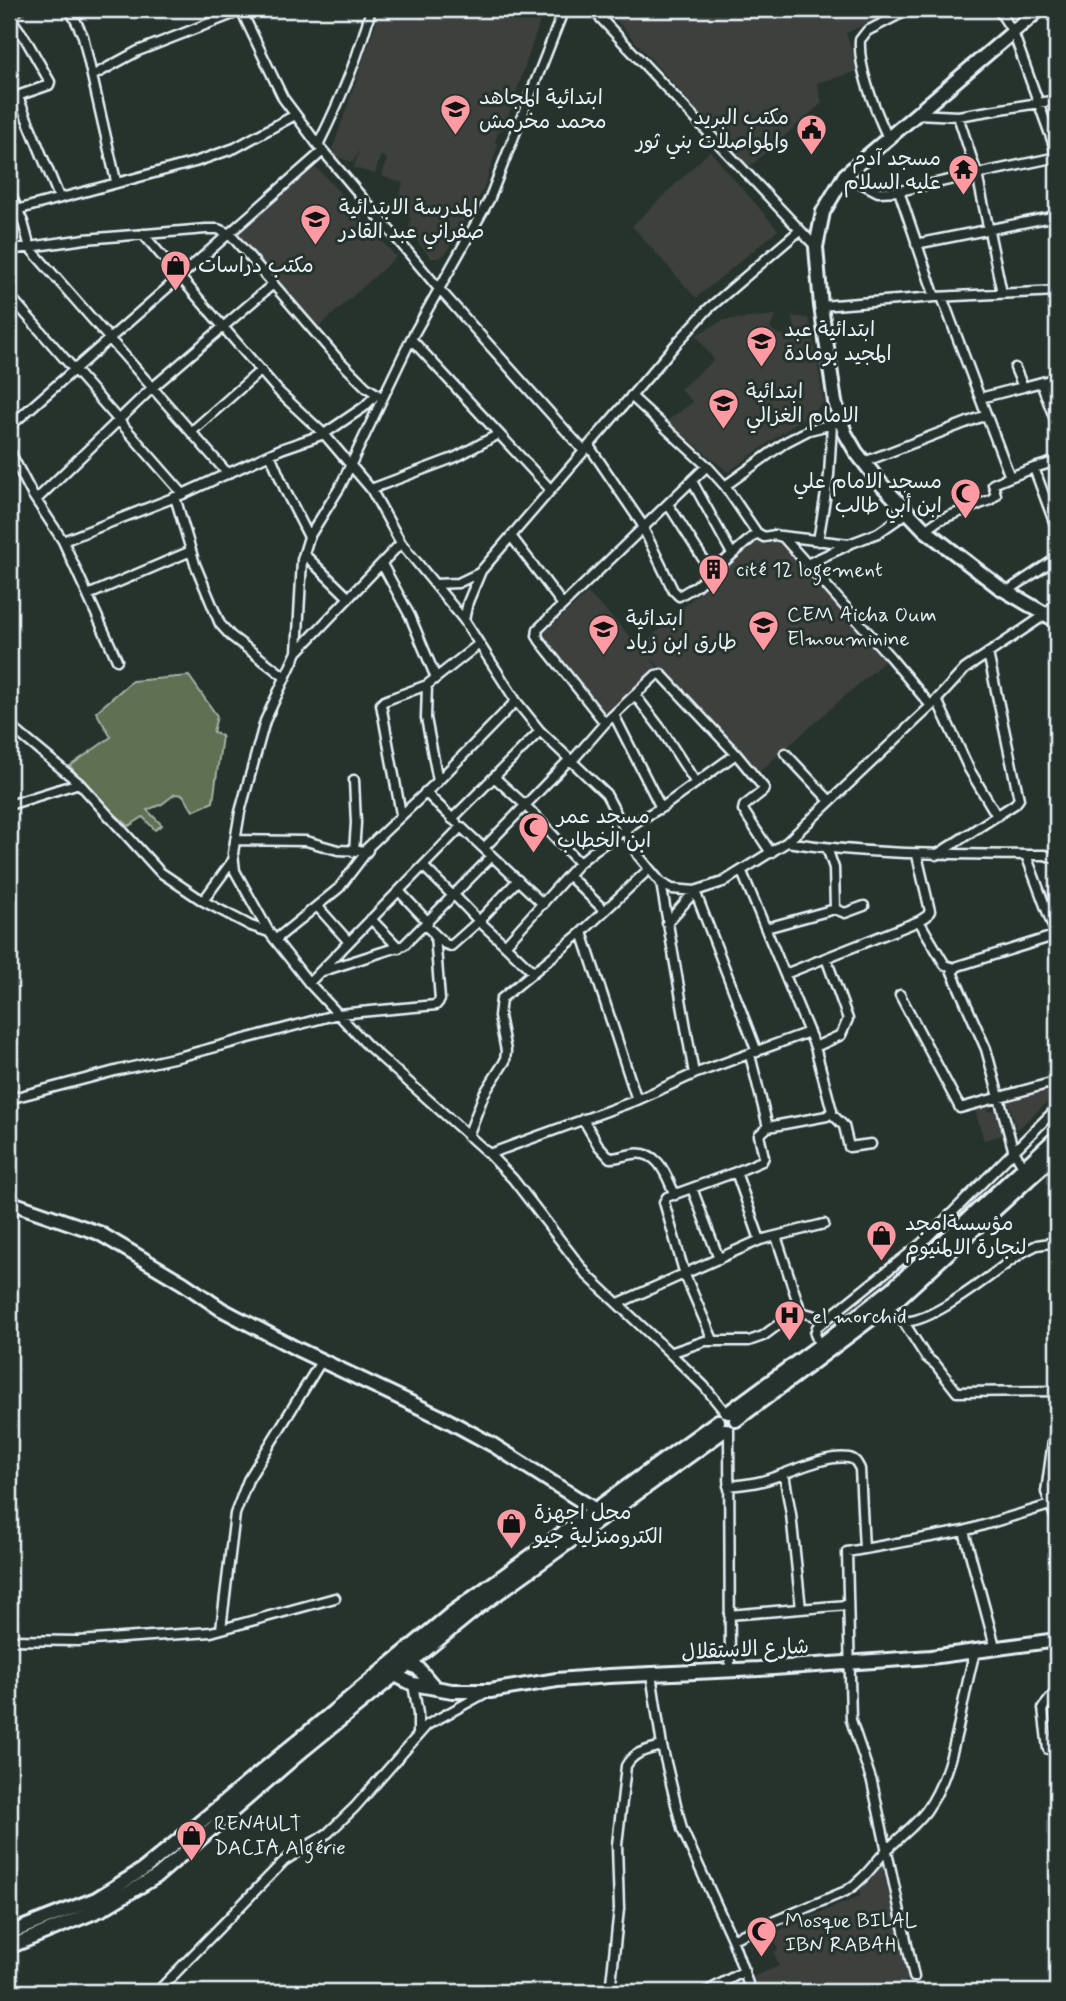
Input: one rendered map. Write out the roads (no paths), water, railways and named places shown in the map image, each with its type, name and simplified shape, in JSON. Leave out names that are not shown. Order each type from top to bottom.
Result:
[{"type":"main road","points":[[1040,9],[845,175],[823,212],[816,247],[837,423],[864,462],[925,530],[1006,592],[1057,621]]},
{"type":"main road","points":[[9,1947],[100,1910],[157,1876],[389,1672],[396,1657],[492,1582],[594,1509],[727,1421],[908,1275],[1057,1137]]},
{"type":"main road","points":[[9,1933],[96,1899],[144,1869],[389,1672],[411,1663],[507,1584],[888,1306],[1057,1154]]},
{"type":"main road","points":[[9,1202],[99,1233],[221,1309],[449,1421],[493,1445],[594,1509]]},
{"type":"main road","name":"شارع الاستقلال","points":[[389,1672],[413,1684],[452,1691],[490,1691],[566,1679],[975,1652],[1056,1640]]},
{"type":"main road","points":[[396,1657],[418,1668],[435,1688]]},
{"type":"street","points":[[20,9],[9,15],[50,82],[49,85],[18,97],[59,197]]},
{"type":"street","points":[[70,9],[83,36],[116,181]]},
{"type":"street","points":[[297,652],[299,591],[309,537],[340,487],[380,395],[489,200],[564,9]]},
{"type":"street","points":[[592,9],[816,247]]},
{"type":"street","points":[[888,138],[877,113],[865,72],[860,40],[867,31],[910,9]]},
{"type":"street","points":[[845,175],[878,192],[899,191],[1057,156],[1013,32],[998,9]]},
{"type":"street","points":[[92,76],[138,51],[243,10],[283,98],[295,115],[439,289],[587,448],[644,527],[677,596],[683,595],[712,573],[757,533]]},
{"type":"street","points":[[9,427],[230,234],[321,148],[356,59],[369,11]]},
{"type":"street","points":[[916,114],[958,116],[1057,100]]},
{"type":"street","points":[[13,210],[213,156],[258,137],[295,115]]},
{"type":"street","points":[[958,116],[977,174],[1002,293]]},
{"type":"street","points":[[9,190],[13,210],[30,248],[228,474]]},
{"type":"street","points":[[899,191],[916,244],[1010,477]]},
{"type":"street","points":[[916,244],[1057,216]]},
{"type":"street","points":[[9,250],[85,239],[218,229],[230,234],[345,366],[366,387],[380,395]]},
{"type":"street","points":[[464,620],[468,602],[481,571],[631,396],[698,319],[800,230]]},
{"type":"street","points":[[143,234],[280,393],[324,434],[351,464],[371,489],[401,543],[464,620],[516,701],[540,731],[606,794],[638,855],[661,883],[672,889],[695,891],[723,882],[787,842],[934,703],[965,669],[1045,615],[1057,602]]},
{"type":"street","points":[[36,500],[152,388],[273,284]]},
{"type":"street","points":[[821,306],[1057,291]]},
{"type":"street","points":[[9,295],[179,496],[191,551],[220,624],[231,636],[285,677]]},
{"type":"street","points":[[411,338],[551,490]]},
{"type":"street","points":[[1015,368],[1023,387]]},
{"type":"street","points":[[191,432],[261,370]]},
{"type":"street","points":[[980,398],[1057,378]]},
{"type":"street","points":[[1041,383],[1057,425]]},
{"type":"street","points":[[63,541],[179,496],[270,454],[324,434],[380,395]]},
{"type":"street","points":[[631,396],[707,466],[725,486],[757,533],[767,538],[775,535],[849,544]]},
{"type":"street","points":[[864,462],[986,415]]},
{"type":"street","points":[[725,486],[786,442],[809,430],[837,423],[818,541]]},
{"type":"street","points":[[371,489],[456,457],[499,435]]},
{"type":"street","points":[[9,450],[36,500],[63,541],[117,660]]},
{"type":"street","points":[[270,454],[309,537]]},
{"type":"street","points":[[925,530],[939,520],[990,500],[996,495],[993,484],[1057,461]]},
{"type":"street","points":[[605,723],[537,636],[538,629],[707,466]]},
{"type":"street","points":[[1034,468],[1055,514],[1057,530]]},
{"type":"street","points":[[692,481],[732,554]]},
{"type":"street","points":[[668,503],[712,573]]},
{"type":"street","points":[[807,564],[878,533],[907,513]]},
{"type":"street","points":[[511,536],[563,605]]},
{"type":"street","points":[[781,536],[934,703],[997,816]]},
{"type":"street","points":[[401,543],[297,652],[265,720],[240,812],[233,860],[235,871],[272,936],[309,983],[368,1045],[489,1154],[521,1188],[587,1275],[704,1386],[727,1421],[730,1670]]},
{"type":"street","points":[[88,595],[191,551]]},
{"type":"street","points":[[304,554],[349,598]]},
{"type":"street","points":[[1006,592],[1057,558]]},
{"type":"street","points":[[382,564],[410,616],[436,678]]},
{"type":"street","points":[[435,584],[458,583],[481,571]]},
{"type":"street","points":[[401,814],[381,704],[427,685],[479,644]]},
{"type":"street","points":[[936,855],[1018,802],[1019,796],[988,653]]},
{"type":"street","points":[[484,848],[605,723],[656,674],[661,674],[764,788],[743,810],[771,853]]},
{"type":"street","points":[[427,685],[426,718],[438,781]]},
{"type":"street","points":[[635,695],[696,783]]},
{"type":"street","points":[[272,936],[317,906],[349,877],[370,848],[401,814],[438,781],[516,701]]},
{"type":"street","points":[[614,715],[661,808]]},
{"type":"street","points":[[9,725],[79,783],[160,872],[203,901],[272,936]]},
{"type":"street","points":[[452,819],[540,731]]},
{"type":"street","points":[[785,753],[830,801]]},
{"type":"street","points":[[505,946],[579,863],[624,829],[661,808],[736,754]]},
{"type":"street","points":[[494,777],[525,805],[579,863]]},
{"type":"street","points":[[354,779],[354,852]]},
{"type":"street","points":[[9,805],[79,783]]},
{"type":"street","points":[[425,792],[543,904]]},
{"type":"street","points":[[309,983],[461,827]]},
{"type":"street","points":[[235,840],[306,841],[354,852],[370,848]]},
{"type":"street","points":[[787,842],[917,855],[1045,855],[1057,859]]},
{"type":"street","points":[[827,848],[834,873],[835,909]]},
{"type":"street","points":[[785,974],[927,916],[930,911],[917,855]]},
{"type":"street","points":[[919,921],[945,965],[955,968],[1056,935],[1026,855]]},
{"type":"street","points":[[320,972],[399,948],[492,856]]},
{"type":"street","points":[[203,901],[233,860]]},
{"type":"street","points":[[423,866],[533,972]]},
{"type":"street","points":[[468,1136],[484,1094],[505,1061],[506,1051],[499,1016],[501,999],[582,932],[649,869]]},
{"type":"street","points":[[742,872],[815,1047],[831,1113],[844,1126],[849,1147],[872,1144]]},
{"type":"street","points":[[569,876],[604,910]]},
{"type":"street","points":[[399,891],[435,935],[451,946],[518,880]]},
{"type":"street","points":[[661,883],[694,1074]]},
{"type":"street","points":[[667,923],[695,891]]},
{"type":"street","points":[[695,891],[753,1054],[768,1128]]},
{"type":"street","points":[[317,906],[349,942]]},
{"type":"street","points":[[766,929],[835,909],[845,913],[864,906]]},
{"type":"street","points":[[371,919],[399,948]]},
{"type":"street","points":[[582,932],[637,1100]]},
{"type":"street","points":[[9,1099],[338,1014],[438,1004],[440,994],[435,935]]},
{"type":"street","points":[[815,1047],[841,1035],[848,1019],[826,958]]},
{"type":"street","points":[[955,968],[953,974],[986,1049],[1013,1149],[1024,1168]]},
{"type":"street","points":[[900,995],[958,1107],[963,1109],[1047,1084],[1057,1086]]},
{"type":"street","points":[[489,1154],[637,1100],[694,1074],[809,1032]]},
{"type":"street","points":[[820,1346],[815,1331],[826,1319],[884,1276],[922,1243],[965,1202],[1013,1149],[1057,1108]]},
{"type":"street","points":[[713,1340],[685,1275],[664,1202],[667,1198],[764,1159],[758,1137],[768,1128],[831,1113]]},
{"type":"street","points":[[583,1119],[598,1145],[610,1158],[643,1153],[652,1156],[675,1195]]},
{"type":"street","points":[[736,1172],[760,1240]]},
{"type":"street","points":[[692,1188],[719,1259]]},
{"type":"street","points":[[619,1303],[760,1240],[824,1224]]},
{"type":"street","points":[[776,1236],[801,1312]]},
{"type":"street","points":[[903,1321],[922,1317],[945,1307],[1037,1245],[1057,1242]]},
{"type":"street","points":[[888,1306],[897,1318],[903,1321],[926,1357],[936,1365],[957,1392],[1057,1391]]},
{"type":"street","points":[[670,1353],[713,1340],[736,1342],[756,1339],[773,1330],[790,1315],[801,1312],[826,1319]]},
{"type":"street","points":[[221,1629],[238,1503],[248,1480],[322,1360]]},
{"type":"street","points":[[1057,1412],[1046,1485],[1057,1522]]},
{"type":"street","points":[[728,1486],[761,1481],[839,1458],[857,1461],[860,1469],[864,1549]]},
{"type":"street","points":[[784,1474],[801,1609]]},
{"type":"street","points":[[914,1977],[872,1782],[851,1720],[847,1552],[964,1531],[1050,1505]]},
{"type":"street","points":[[964,1531],[996,1650]]},
{"type":"street","points":[[9,1640],[78,1641],[179,1635],[221,1629],[335,1598]]},
{"type":"street","points":[[729,1615],[847,1605]]},
{"type":"street","points":[[1056,1640],[1057,1666]]},
{"type":"street","points":[[732,1939],[839,1896],[859,1881],[920,1818],[943,1781],[975,1652]]},
{"type":"street","points":[[651,1674],[662,1746],[682,1829],[732,1939],[751,1992]]},
{"type":"street","points":[[413,1684],[418,1734]]},
{"type":"street","points":[[1048,1749],[1043,1708],[1057,1690]]},
{"type":"street","points":[[157,1992],[284,1861],[328,1833],[355,1807],[418,1734],[442,1717],[490,1691]]},
{"type":"street","points":[[610,1992],[619,1909],[617,1845],[626,1766],[640,1752],[662,1746]]},
{"type":"street","points":[[706,1992],[744,1971]]},
{"type":"place","name":"ابتدائية المجاهد محمد مخرمش","points":[[456,136]]},
{"type":"place","name":"مكتب البريد والمواصلات بني ثور","points":[[812,156]]},
{"type":"place","name":"مسجد آدم عليه السلام","points":[[964,197]]},
{"type":"place","name":"المدرسة الابتدائية صفراني عبد القادر","points":[[316,246]]},
{"type":"place","name":"مكتب دراسات","points":[[175,292]]},
{"type":"place","name":"ابتدائية عبد المجيد بومادة","points":[[761,368]]},
{"type":"place","name":"ابتدائية الامام الغزالي","points":[[723,430]]},
{"type":"place","name":"مسجد الامام علي ابن أبي طالب","points":[[965,520]]},
{"type":"place","name":"cité 12 logement","points":[[713,596]]},
{"type":"place","name":"CEM Aicha Oum Elmouminine","points":[[764,653]]},
{"type":"place","name":"ابتدائية طارق ابن زياد","points":[[603,657]]},
{"type":"place","name":"مسجد عمر ابن الخطاب","points":[[534,855]]},
{"type":"place","name":"مؤسسةامجد لنجارة الالمنيوم","points":[[882,1262]]},
{"type":"place","name":"el morchid","points":[[789,1343]]},
{"type":"place","name":"محل اجهزة الكترومنزلية جيو","points":[[511,1551]]},
{"type":"place","name":"RENAULT DACIA Algérie","points":[[191,1862]]},
{"type":"place","name":"Mosque BILAL IBN RABAH","points":[[762,1959]]}]
